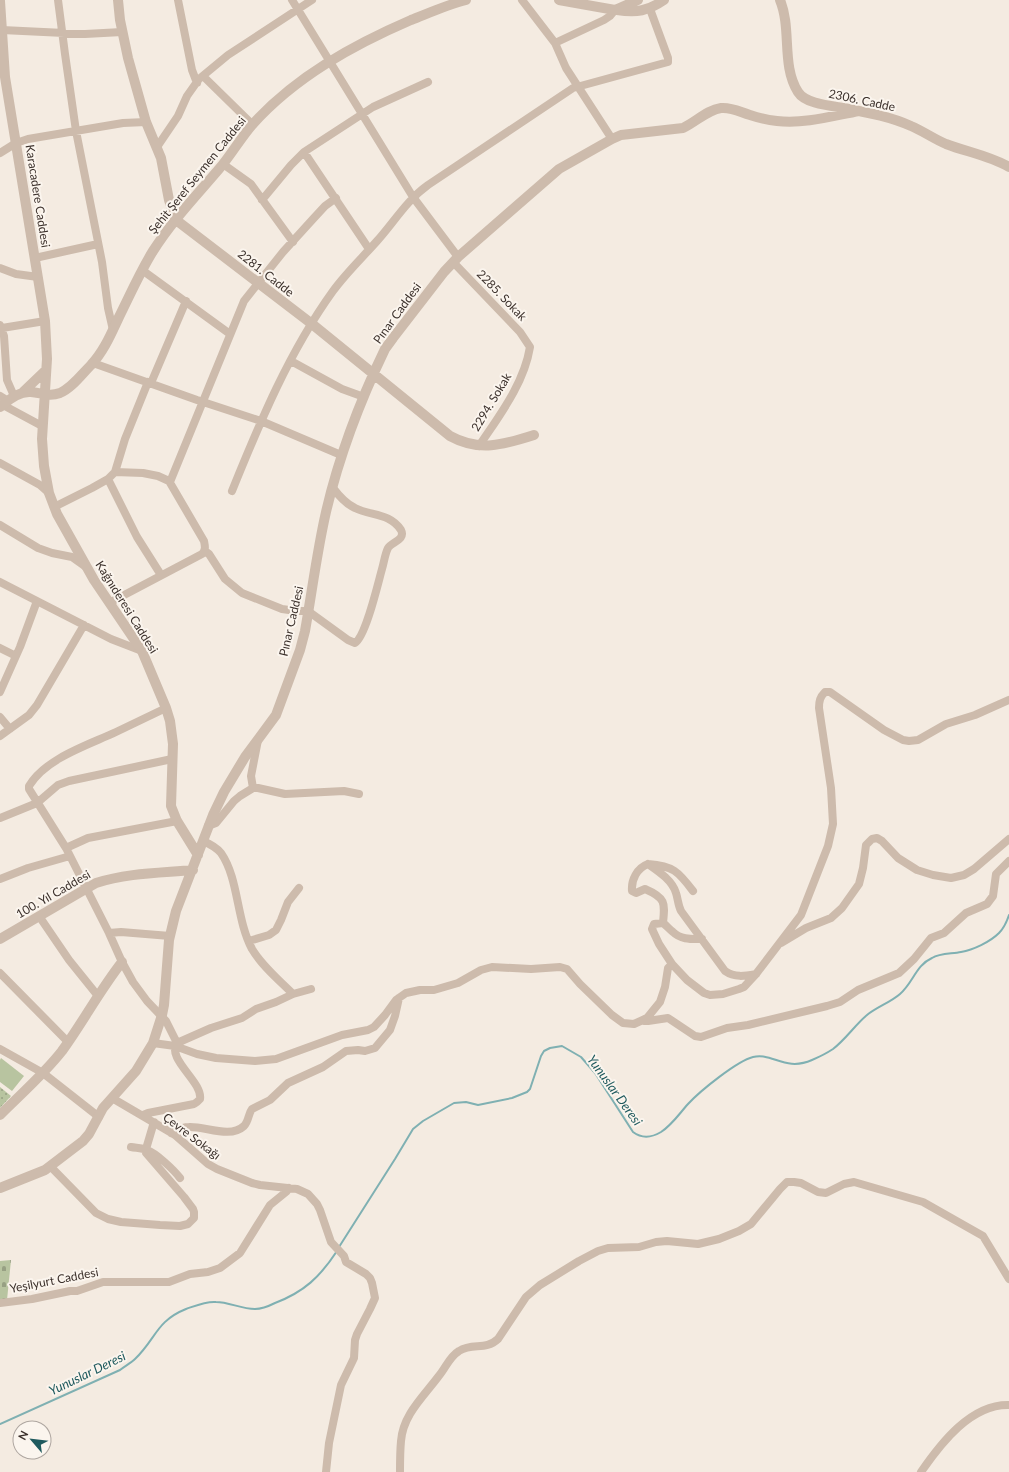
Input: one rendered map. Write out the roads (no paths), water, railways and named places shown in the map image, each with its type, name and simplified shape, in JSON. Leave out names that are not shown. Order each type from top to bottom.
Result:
[{"type":"street","points":[[58,0],[76,131],[113,330]]},
{"type":"street","points":[[118,0],[122,32],[128,58],[146,122],[162,163],[169,200],[176,220]]},
{"type":"street","points":[[178,0],[192,70],[196,82]]},
{"type":"street","name":"2285. Sokak","points":[[292,0],[413,197],[456,259],[520,332],[530,347]]},
{"type":"street","points":[[157,148],[178,116],[187,96],[196,82],[228,55],[312,0]]},
{"type":"street","name":"Şehit Şeref Seymen Caddesi","points":[[8,400],[29,391],[44,395],[62,392],[68,388],[93,362],[102,350],[142,270],[161,239],[253,125],[280,99],[329,61],[443,3],[466,0]]},
{"type":"street","points":[[522,0],[555,43],[566,68],[612,139]]},
{"type":"street","points":[[560,0],[634,12],[650,9],[664,0]]},
{"type":"street","points":[[555,43],[604,20],[615,10],[638,0]]},
{"type":"street","name":"2306. Cadde","points":[[780,0],[786,27],[791,77],[800,95],[813,102],[883,116],[910,125],[944,143],[995,160],[1009,167]]},
{"type":"street","name":"Karacadere Caddesi","points":[[0,1],[5,77],[44,320],[47,348],[44,395]]},
{"type":"street","points":[[232,492],[261,421],[290,361],[312,324],[336,288],[413,197],[428,185],[573,88],[668,62],[668,58],[650,9]]},
{"type":"street","points":[[2,30],[85,34],[122,32]]},
{"type":"street","points":[[203,76],[253,125]]},
{"type":"street","points":[[262,200],[291,165],[304,152],[362,113],[394,96],[428,82]]},
{"type":"street","name":"Pınar Caddesi","points":[[0,1188],[32,1176],[50,1166],[83,1141],[112,1098],[136,1071],[153,1043],[162,1015],[170,936],[176,911],[193,870],[208,826],[230,780],[271,724],[281,703],[300,650],[326,511],[341,455],[364,397],[383,355],[393,338],[456,259],[559,169],[612,139],[629,134],[683,128],[719,108],[735,109],[765,119],[791,122],[815,120],[859,111]]},
{"type":"street","points":[[0,153],[16,143],[28,140],[123,123],[146,122]]},
{"type":"street","points":[[304,152],[369,249]]},
{"type":"street","points":[[223,164],[251,184],[293,242]]},
{"type":"street","points":[[170,482],[244,301],[322,209],[336,198]]},
{"type":"street","name":"2281. Cadde","points":[[176,220],[259,282],[289,308],[312,324],[450,436],[463,443],[479,446],[502,444],[534,435]]},
{"type":"street","points":[[35,258],[98,244]]},
{"type":"street","points":[[0,268],[16,274],[38,277]]},
{"type":"street","points":[[142,270],[230,334]]},
{"type":"street","points":[[54,507],[92,488],[115,472],[125,439],[186,301]]},
{"type":"street","points":[[8,400],[10,389],[7,380],[1,326],[44,320]]},
{"type":"street","name":"2294. Sokak","points":[[479,446],[513,392],[525,364],[530,347]]},
{"type":"street","points":[[290,361],[338,387],[364,397]]},
{"type":"street","points":[[93,362],[261,421],[341,455]]},
{"type":"street","points":[[8,400],[46,370]]},
{"type":"street","name":"Kağnıderesi Caddesi","points":[[44,395],[42,426],[44,466],[49,492],[54,507],[109,603],[142,651],[166,708],[172,731],[171,806],[177,821],[198,855]]},
{"type":"street","points":[[8,400],[42,426]]},
{"type":"street","points":[[0,463],[40,485],[49,492]]},
{"type":"street","points":[[115,472],[143,473],[158,476],[170,482],[204,541],[205,551],[209,554],[225,579],[242,593],[282,609],[308,611],[348,640],[357,642],[374,597],[388,548],[400,539],[402,535],[401,531],[394,522],[386,517],[356,508],[345,502],[332,488]]},
{"type":"street","points":[[108,478],[117,499],[161,575]]},
{"type":"street","points":[[0,525],[38,548],[52,553],[72,557],[88,568]]},
{"type":"street","points":[[109,603],[202,554],[205,551]]},
{"type":"street","points":[[0,582],[111,639],[142,651]]},
{"type":"street","points":[[0,692],[16,656],[37,601]]},
{"type":"street","points":[[0,736],[29,715],[42,700],[84,625]]},
{"type":"street","points":[[0,648],[16,656]]},
{"type":"street","points":[[702,939],[689,939],[681,937],[675,934],[663,923],[654,924],[652,930],[672,964],[694,986],[704,994],[723,994],[744,986],[756,974],[804,909],[828,846],[832,831],[833,813],[831,788],[819,708],[822,695],[825,692],[830,692],[884,730],[903,740],[909,741],[918,740],[946,724],[975,715],[1009,700]]},
{"type":"street","points":[[143,1115],[194,1104],[200,1099],[200,1091],[178,1059],[176,1044],[166,1021],[139,991],[122,962],[66,848],[29,790],[29,786],[40,772],[55,761],[75,750],[166,708]]},
{"type":"street","points":[[0,717],[10,729]]},
{"type":"street","points":[[253,788],[251,776],[258,740]]},
{"type":"street","points":[[0,818],[37,803],[58,785],[69,780],[172,759]]},
{"type":"street","points":[[208,826],[216,823],[237,798],[253,788],[285,794],[339,791],[359,794]]},
{"type":"street","points":[[66,848],[88,838],[177,821]]},
{"type":"street","points":[[779,944],[806,928],[831,918],[842,908],[859,884],[866,845],[872,838],[877,838],[882,841],[898,858],[909,866],[933,875],[951,878],[964,875],[974,870],[1009,840]]},
{"type":"street","points":[[203,841],[215,847],[221,853],[232,875],[240,920],[252,949],[262,964],[293,994]]},
{"type":"street","points":[[0,879],[28,868],[70,856]]},
{"type":"street","points":[[153,1043],[176,1044],[197,1054],[216,1058],[255,1061],[276,1059],[342,1035],[368,1030],[382,1020],[399,998],[410,992],[434,990],[458,983],[489,967],[531,969],[560,967],[569,971],[584,988],[619,1020],[631,1025],[644,1021],[666,1018],[672,1019],[695,1036],[701,1037],[727,1028],[755,1023],[840,1002],[858,990],[899,973],[914,959],[931,938],[944,933],[966,913],[987,904],[993,896],[996,874],[1009,861]]},
{"type":"street","points":[[648,864],[670,882],[677,894],[677,902],[681,911],[722,967],[728,973],[739,976],[756,974]]},
{"type":"street","points":[[663,923],[664,903],[661,899],[645,889],[636,893],[631,890],[637,872],[648,864],[677,871],[693,891]]},
{"type":"street","name":"100. Yıl Caddesi","points":[[0,940],[96,883],[133,875],[193,870]]},
{"type":"street","points":[[249,941],[269,935],[276,930],[282,920],[288,902],[299,888]]},
{"type":"street","points":[[39,916],[69,960],[98,996]]},
{"type":"street","points":[[109,933],[129,932],[170,936]]},
{"type":"street","points":[[0,1115],[42,1073],[68,1042],[122,962]]},
{"type":"street","points":[[644,1021],[658,1005],[665,987],[668,968],[672,964]]},
{"type":"street","points":[[0,973],[68,1042]]},
{"type":"street","points":[[176,1044],[211,1028],[242,1018],[256,1009],[293,994],[311,989]]},
{"type":"street","points":[[171,1133],[180,1128],[188,1127],[218,1131],[232,1131],[241,1128],[247,1123],[252,1109],[270,1100],[288,1083],[323,1067],[346,1051],[365,1051],[375,1048],[390,1030],[397,1012],[399,998]]},
{"type":"street","points":[[658,1005],[666,1018]]},
{"type":"street","points":[[0,1049],[42,1073],[99,1117]]},
{"type":"street","name":"Çevre Sokağı","points":[[112,1098],[143,1115],[181,1139],[208,1164],[217,1169],[260,1185],[304,1191],[313,1199],[320,1210],[329,1239],[343,1255],[346,1262],[370,1278],[375,1298],[357,1334],[355,1340],[354,1358],[341,1385],[329,1443],[326,1472]]},
{"type":"street","points":[[50,1166],[96,1213],[108,1219],[121,1222],[160,1225],[180,1226],[188,1224],[194,1218],[193,1209],[148,1157],[146,1149],[154,1122]]},
{"type":"street","points":[[131,1147],[146,1149],[173,1169],[180,1178]]},
{"type":"street","points":[[400,1472],[401,1440],[407,1418],[416,1404],[441,1374],[453,1355],[468,1347],[488,1346],[493,1344],[526,1297],[540,1285],[579,1261],[598,1251],[608,1248],[639,1247],[656,1242],[667,1241],[698,1244],[719,1239],[739,1231],[751,1224],[787,1182],[801,1183],[818,1192],[826,1193],[844,1184],[854,1182],[923,1202],[983,1236],[1009,1279]]},
{"type":"street","name":"Yeşilyurt Caddesi","points":[[0,1303],[77,1291],[103,1282],[169,1282],[190,1274],[215,1270],[226,1264],[240,1253],[270,1205],[286,1192],[288,1188]]},
{"type":"street","points":[[921,1472],[949,1437],[969,1419],[988,1408],[1009,1405]]},
{"type":"waterway","name":"Yunuslar Deresi","points":[[339,1247],[413,1129],[423,1121],[454,1103],[466,1102],[478,1105],[512,1098],[527,1092],[530,1089],[541,1056],[544,1051],[550,1048],[562,1046],[581,1057],[595,1073],[633,1132],[643,1136],[654,1135],[669,1126],[688,1104],[710,1084],[746,1060],[760,1056],[794,1064],[815,1059],[831,1050],[838,1045],[867,1015],[900,994],[922,965],[927,961],[935,956],[961,952],[981,945],[1000,931],[1005,925],[1009,915]]},
{"type":"waterway","name":"Yunuslar Deresi","points":[[0,1424],[120,1370],[132,1362],[142,1352],[157,1331],[168,1319],[186,1309],[208,1302],[221,1302],[250,1309],[258,1309],[295,1294],[318,1276],[337,1251]]}]
